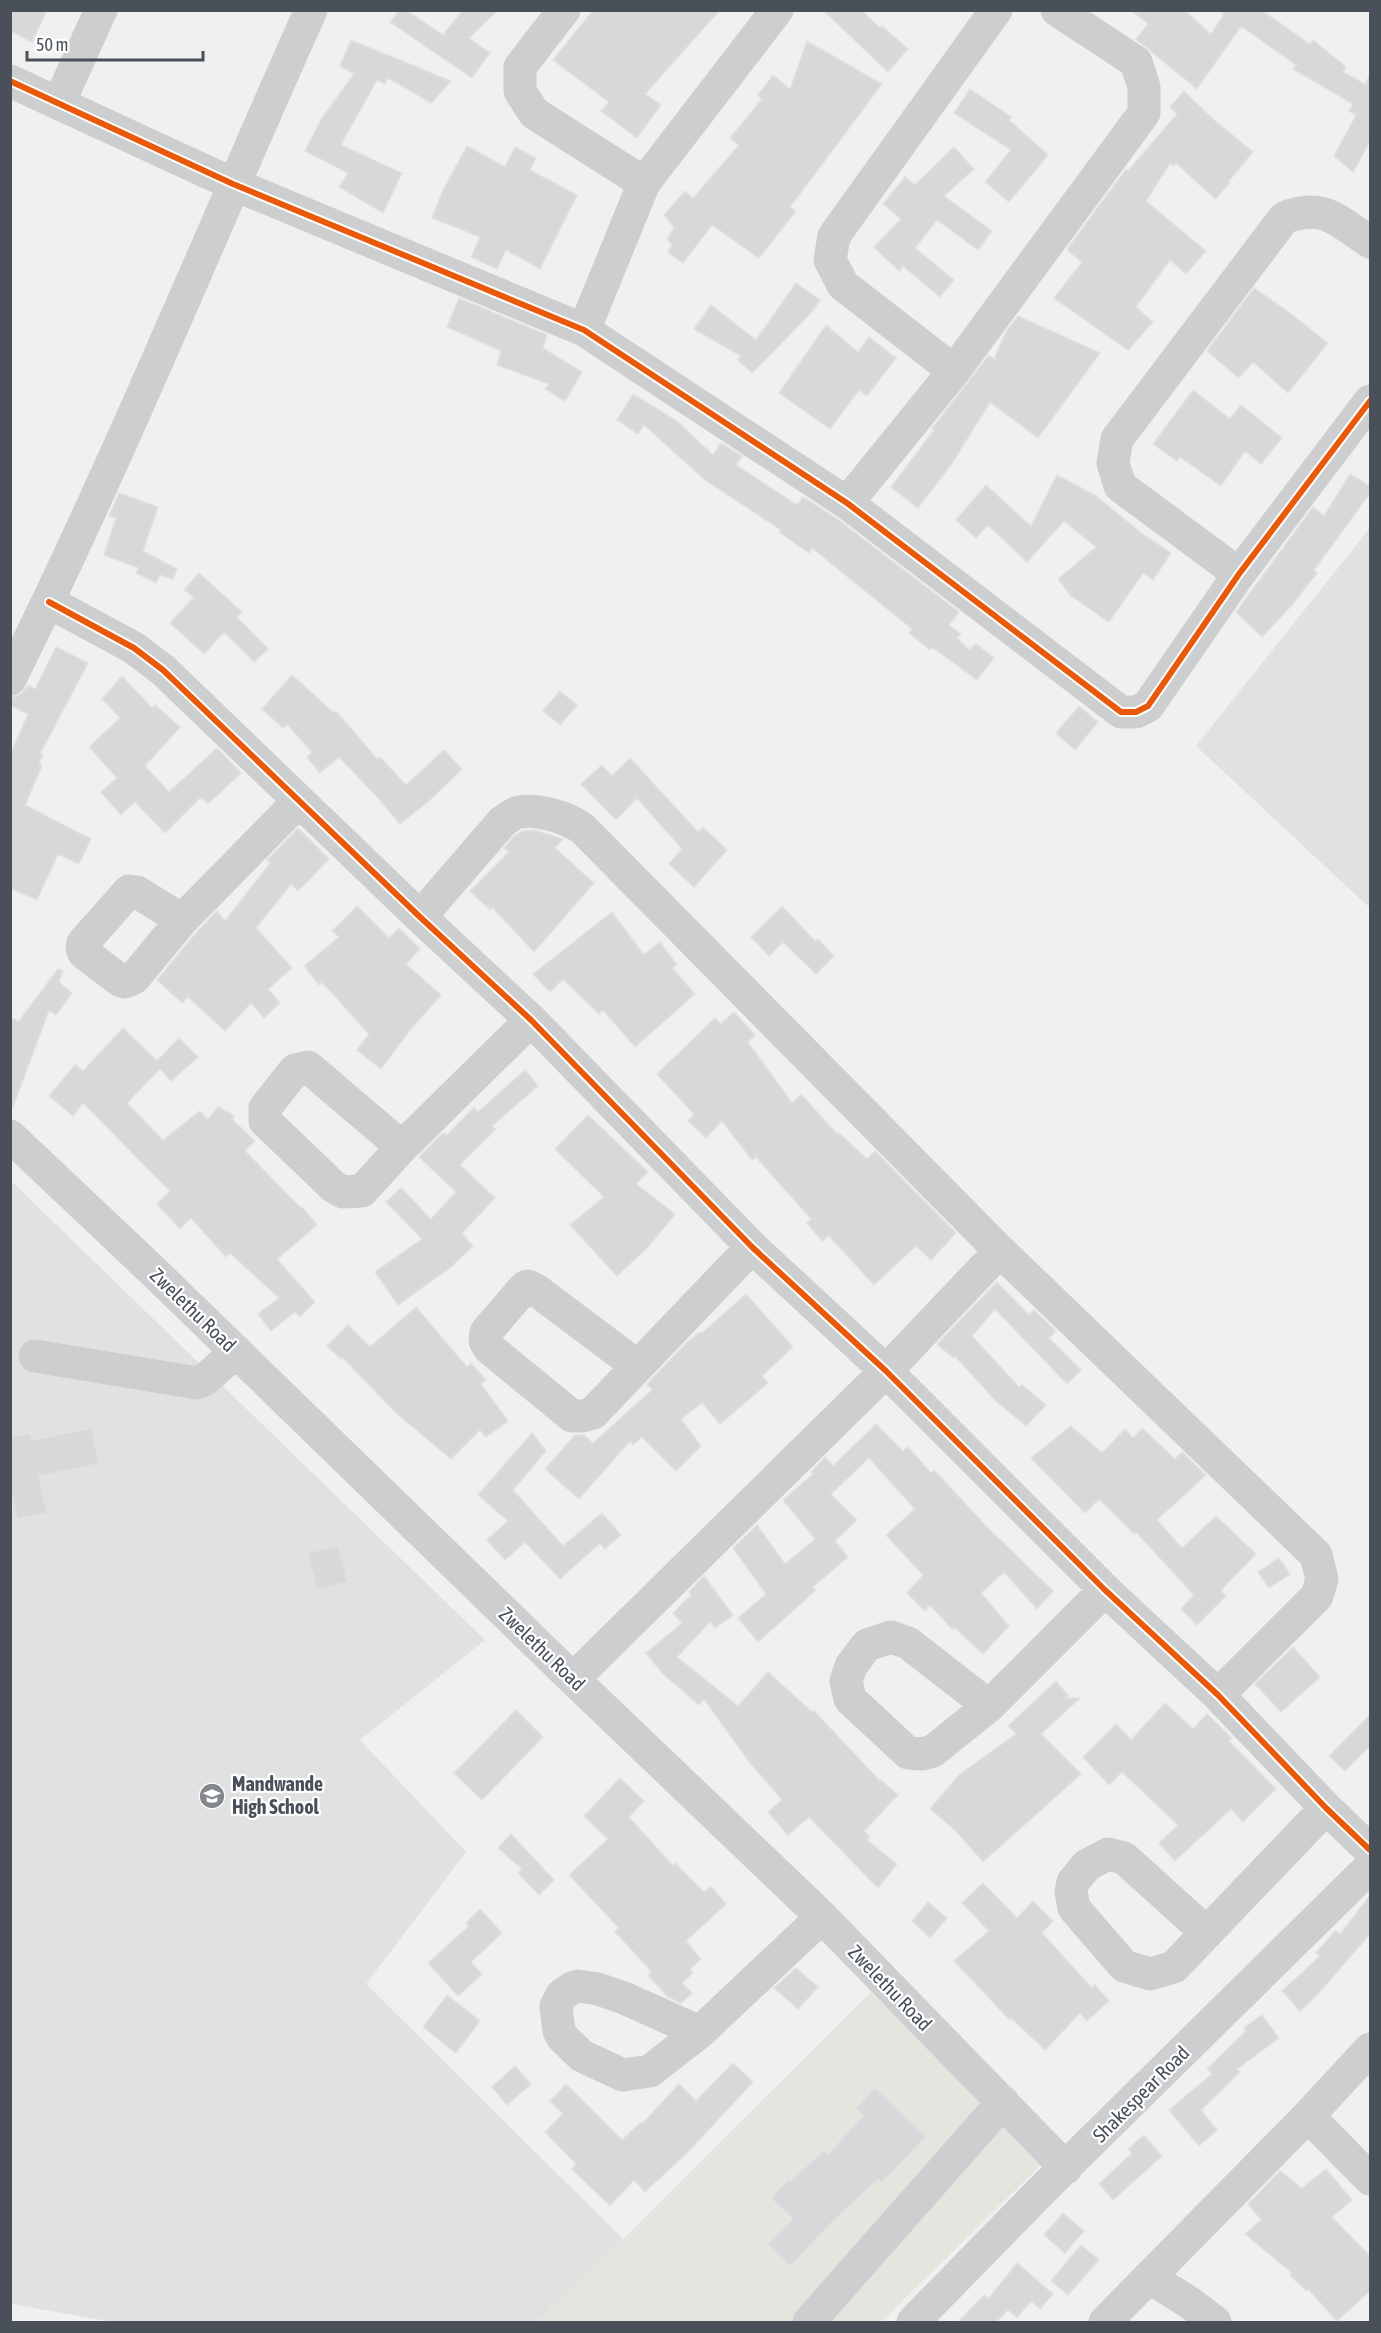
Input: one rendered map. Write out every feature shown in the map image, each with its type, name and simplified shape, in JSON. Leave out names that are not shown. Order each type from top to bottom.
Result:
[{"type":"street","points":[[59,103],[101,10]]},
{"type":"street","points":[[10,679],[48,602],[130,421],[311,10]]},
{"type":"street","points":[[564,10],[520,67],[520,91],[534,113],[644,183]]},
{"type":"street","points":[[584,330],[644,183],[777,10]]},
{"type":"street","points":[[954,371],[843,285],[830,260],[834,236],[996,10]]},
{"type":"street","points":[[847,503],[954,371],[1144,113],[1144,87],[1136,62],[1057,10]]},
{"type":"street","points":[[10,81],[233,184],[584,330],[847,503],[1121,712],[1136,712],[1148,706],[1239,574],[1371,401]]},
{"type":"street","points":[[1239,574],[1120,486],[1113,463],[1117,439],[1284,218],[1300,211],[1324,212],[1371,242]]},
{"type":"street","points":[[48,602],[147,656],[531,1020],[752,1247],[886,1371],[1105,1590],[1218,1695],[1326,1808],[1371,1850]]},
{"type":"street","points":[[182,920],[299,801]]},
{"type":"street","points":[[420,917],[502,822],[517,812],[531,812],[571,821],[590,836],[1000,1251],[1316,1555],[1322,1579],[1317,1596],[1218,1695]]},
{"type":"street","points":[[402,1147],[531,1020]]},
{"type":"street","name":"Zwelethu Road","points":[[10,1136],[822,1917],[1066,2168]]},
{"type":"street","points":[[636,1365],[752,1247]]},
{"type":"street","points":[[573,1679],[886,1371],[1000,1251]]},
{"type":"street","points":[[36,1356],[197,1383],[206,1379],[236,1351]]},
{"type":"street","points":[[989,1706],[1105,1590]]},
{"type":"street","points":[[1207,1933],[1326,1808]]},
{"type":"street","name":"Shakespear Road","points":[[914,2322],[1066,2168],[1371,1867]]},
{"type":"street","points":[[700,2032],[822,1917]]},
{"type":"street","points":[[1105,2322],[1371,2049]]},
{"type":"street","points":[[809,2322],[1003,2102]]},
{"type":"street","points":[[1308,2116],[1371,2179]]},
{"type":"street","points":[[1149,2277],[1215,2322]]},
{"type":"shaded area","points":[[1370,528],[1370,908],[1196,746]]},
{"type":"shaded area","name":"Mandwande High School","points":[[10,1180],[485,1640],[360,1740],[466,1852],[366,1984],[623,2239],[535,2322],[113,2322],[11,2304]]},
{"type":"shaded area","points":[[871,1992],[1044,2162],[881,2322],[535,2322],[623,2239]]},
{"type":"building","points":[[10,10],[47,10],[32,42],[10,31]]},
{"type":"building","points":[[400,10],[406,10],[443,35],[463,10],[498,10],[469,38],[490,53],[472,78],[390,22]]},
{"type":"building","points":[[593,10],[720,10],[645,94],[661,105],[637,138],[601,111],[609,102],[553,60]]},
{"type":"building","points":[[823,10],[861,10],[908,49],[888,72]]},
{"type":"building","points":[[1131,10],[1184,10],[1211,34],[1224,14],[1219,10],[1261,10],[1310,44],[1313,40],[1346,67],[1343,72],[1365,84],[1371,73],[1371,140],[1353,172],[1334,156],[1356,115],[1349,111],[1353,104],[1293,69],[1296,65],[1241,26],[1197,89],[1136,39],[1148,24]]},
{"type":"building","points":[[351,40],[451,81],[431,103],[388,78],[385,84],[377,80],[341,145],[402,173],[383,213],[339,187],[348,173],[305,151],[322,118],[354,74],[340,66]]},
{"type":"building","points":[[807,41],[882,84],[790,207],[796,211],[759,258],[712,225],[683,263],[668,252],[672,245],[667,239],[674,227],[664,215],[685,191],[693,198],[739,145],[730,138],[762,99],[758,95],[773,75],[790,89]]},
{"type":"building","points":[[970,89],[1011,117],[1009,120],[1048,155],[1009,202],[985,182],[1011,150],[954,113]]},
{"type":"building","points":[[1184,91],[1214,120],[1253,152],[1215,199],[1176,163],[1173,166],[1170,163],[1146,201],[1206,251],[1186,274],[1170,260],[1136,307],[1153,322],[1128,350],[1054,298],[1082,262],[1067,250],[1068,248],[1126,169],[1128,171],[1177,114],[1170,107]]},
{"type":"building","points":[[467,146],[505,167],[515,147],[536,158],[530,170],[577,195],[540,269],[506,250],[497,269],[471,257],[480,237],[432,218],[443,190]]},
{"type":"building","points":[[954,147],[974,169],[944,196],[992,231],[978,250],[937,220],[915,248],[954,280],[940,297],[903,266],[899,271],[874,247],[901,219],[883,204],[905,177],[915,185]]},
{"type":"building","points":[[796,283],[820,300],[811,313],[752,373],[738,360],[741,356],[694,329],[711,305],[756,340]]},
{"type":"building","points":[[1254,288],[1328,343],[1288,393],[1253,362],[1239,378],[1207,351]]},
{"type":"building","points":[[459,298],[547,335],[543,348],[582,372],[565,401],[545,389],[549,384],[497,365],[501,351],[447,327]]},
{"type":"building","points":[[1018,316],[1100,353],[1038,438],[990,402],[953,462],[918,508],[891,487],[934,430],[932,428],[989,355],[994,359],[1006,332]]},
{"type":"building","points":[[826,325],[858,352],[869,337],[896,358],[867,396],[859,390],[830,429],[779,393]]},
{"type":"building","points":[[1193,390],[1230,419],[1241,405],[1282,438],[1261,464],[1245,451],[1221,486],[1180,457],[1177,461],[1153,444]]},
{"type":"building","points":[[633,394],[677,421],[713,455],[721,443],[742,456],[736,465],[797,505],[803,497],[836,518],[959,612],[949,625],[961,634],[957,638],[969,650],[976,644],[994,658],[977,680],[932,647],[930,650],[909,633],[912,629],[812,548],[809,553],[779,532],[781,530],[705,480],[644,425],[638,434],[617,420]]},
{"type":"building","points":[[1350,474],[1371,487],[1371,492],[1314,570],[1317,573],[1292,605],[1262,637],[1236,612],[1313,507],[1324,516]]},
{"type":"building","points":[[1057,475],[1096,496],[1144,535],[1171,553],[1153,580],[1143,573],[1109,622],[1071,596],[1058,579],[1096,547],[1064,521],[1027,562],[988,525],[976,538],[956,520],[986,485],[1031,526]]},
{"type":"building","points":[[119,493],[158,507],[143,551],[177,569],[173,579],[160,575],[156,583],[136,573],[139,568],[104,555],[116,518],[109,516]]},
{"type":"building","points":[[199,573],[242,612],[237,617],[268,649],[254,662],[224,632],[204,654],[170,623],[194,597],[184,590]]},
{"type":"building","points":[[56,647],[88,663],[40,754],[43,755],[39,763],[42,766],[25,805],[91,839],[79,864],[58,854],[37,900],[10,888],[10,755],[28,714],[10,705],[10,701],[12,697],[21,694],[28,685],[35,689]]},
{"type":"building","points":[[292,675],[334,713],[336,711],[377,759],[380,757],[406,785],[444,750],[462,769],[429,801],[400,824],[339,757],[320,773],[307,757],[312,752],[287,724],[283,728],[262,709]]},
{"type":"building","points":[[122,676],[152,708],[155,705],[180,727],[145,766],[169,792],[217,748],[241,773],[208,804],[201,797],[165,833],[135,802],[121,815],[101,792],[117,778],[89,747],[120,718],[102,699]]},
{"type":"building","points":[[560,691],[577,705],[560,725],[543,711]]},
{"type":"building","points":[[1079,706],[1098,722],[1075,750],[1056,733]]},
{"type":"building","points":[[630,758],[698,832],[703,827],[727,850],[694,887],[669,864],[682,849],[637,798],[616,820],[581,784],[602,765],[612,776]]},
{"type":"building","points":[[298,828],[329,859],[298,891],[291,884],[256,928],[292,968],[268,989],[280,1003],[264,1018],[251,1003],[225,1031],[188,997],[182,1003],[157,980],[217,911],[225,921],[270,863],[267,860]]},
{"type":"building","points":[[534,830],[563,839],[555,848],[594,883],[534,952],[492,907],[490,910],[470,891],[509,852],[504,848],[514,836],[523,831]]},
{"type":"building","points":[[357,906],[389,938],[399,928],[420,949],[406,964],[441,995],[410,1030],[381,1069],[357,1050],[369,1034],[322,982],[319,985],[304,966],[339,937],[332,931]]},
{"type":"building","points":[[782,906],[815,941],[818,939],[834,956],[816,974],[783,942],[769,956],[751,937]]},
{"type":"building","points":[[612,912],[644,955],[660,942],[677,965],[672,968],[695,994],[635,1047],[603,1010],[599,1014],[563,979],[550,992],[533,974]]},
{"type":"building","points":[[58,969],[63,971],[59,982],[72,993],[56,1015],[49,1010],[13,1107],[10,1106],[10,1018],[19,1021]]},
{"type":"building","points":[[734,1012],[755,1035],[748,1042],[792,1103],[801,1094],[838,1135],[839,1133],[867,1159],[875,1151],[956,1233],[931,1260],[916,1246],[874,1285],[829,1236],[822,1241],[807,1223],[811,1219],[756,1157],[752,1160],[722,1121],[706,1138],[688,1121],[694,1114],[657,1074],[715,1018],[721,1024]]},
{"type":"building","points":[[123,1028],[157,1061],[179,1038],[198,1057],[171,1081],[160,1069],[127,1103],[163,1140],[200,1111],[208,1120],[218,1106],[234,1116],[232,1119],[255,1141],[245,1151],[317,1225],[277,1259],[315,1302],[300,1317],[295,1312],[271,1331],[258,1314],[279,1298],[230,1253],[226,1257],[191,1218],[180,1229],[157,1204],[170,1191],[83,1103],[73,1116],[49,1096],[75,1065],[83,1071]]},
{"type":"building","points":[[525,1070],[538,1086],[492,1126],[496,1129],[460,1165],[495,1198],[462,1233],[473,1246],[451,1267],[398,1305],[375,1272],[422,1239],[386,1202],[401,1188],[431,1219],[456,1192],[419,1157],[443,1133],[447,1135],[474,1107],[478,1112]]},
{"type":"building","points":[[588,1115],[648,1172],[636,1184],[675,1214],[649,1246],[617,1276],[570,1225],[604,1197],[555,1149]]},
{"type":"building","points":[[997,1282],[1029,1315],[1034,1310],[1056,1331],[1049,1338],[1081,1370],[1067,1384],[995,1309],[972,1336],[1019,1387],[1022,1385],[1046,1405],[1026,1426],[995,1400],[955,1356],[953,1358],[937,1344]]},
{"type":"building","points":[[746,1294],[793,1347],[762,1376],[768,1383],[720,1424],[702,1403],[681,1419],[701,1446],[676,1471],[642,1437],[633,1445],[630,1441],[579,1499],[545,1469],[575,1435],[584,1435],[593,1443],[652,1390],[647,1384],[685,1344],[700,1332],[702,1333]]},
{"type":"building","points":[[416,1307],[467,1367],[471,1363],[486,1380],[481,1384],[508,1421],[486,1437],[480,1430],[451,1459],[395,1412],[343,1358],[341,1359],[327,1346],[348,1325],[370,1347]]},
{"type":"building","points":[[876,1424],[903,1451],[908,1447],[931,1473],[934,1470],[987,1527],[1053,1591],[1037,1609],[1004,1572],[981,1593],[1009,1626],[983,1654],[955,1628],[953,1630],[930,1605],[925,1611],[907,1593],[923,1575],[886,1535],[915,1509],[869,1458],[831,1494],[857,1520],[835,1541],[848,1557],[813,1587],[816,1590],[758,1642],[738,1618],[766,1594],[733,1548],[757,1525],[785,1564],[815,1539],[783,1500],[813,1474],[811,1472],[825,1457],[833,1466]]},
{"type":"building","points":[[1071,1426],[1102,1453],[1125,1429],[1133,1438],[1142,1428],[1175,1459],[1182,1452],[1206,1475],[1157,1520],[1182,1548],[1216,1516],[1256,1554],[1221,1590],[1226,1596],[1197,1625],[1181,1609],[1194,1595],[1136,1532],[1134,1534],[1099,1499],[1085,1513],[1031,1458]]},
{"type":"building","points":[[92,1428],[99,1464],[39,1476],[47,1513],[17,1519],[10,1487],[10,1437],[31,1433],[32,1440]]},
{"type":"building","points":[[532,1433],[546,1451],[513,1490],[563,1546],[602,1513],[621,1535],[605,1549],[600,1543],[560,1579],[525,1542],[505,1560],[487,1540],[508,1521],[478,1495]]},
{"type":"building","points":[[338,1545],[348,1582],[317,1590],[307,1553]]},
{"type":"building","points":[[1279,1558],[1290,1574],[1269,1588],[1258,1572]]},
{"type":"building","points":[[704,1576],[733,1615],[715,1628],[710,1622],[677,1657],[738,1706],[768,1672],[812,1712],[814,1711],[880,1781],[898,1795],[864,1831],[870,1837],[867,1840],[897,1864],[878,1888],[809,1817],[788,1835],[768,1812],[782,1800],[747,1759],[704,1699],[699,1705],[662,1673],[646,1653],[682,1623],[673,1613],[691,1595],[689,1592]]},
{"type":"building","points":[[1293,1647],[1320,1677],[1281,1712],[1255,1684]]},
{"type":"building","points":[[1056,1681],[1068,1695],[1066,1698],[1080,1698],[1041,1734],[1081,1774],[983,1862],[956,1831],[930,1809],[959,1775],[1016,1734],[1008,1726]]},
{"type":"building","points":[[1165,1703],[1193,1729],[1207,1714],[1232,1738],[1229,1741],[1276,1789],[1243,1822],[1231,1809],[1175,1861],[1159,1843],[1178,1825],[1122,1772],[1109,1785],[1083,1757],[1116,1724],[1131,1740]]},
{"type":"building","points":[[516,1710],[543,1737],[482,1800],[454,1773]]},
{"type":"building","points":[[1371,1714],[1371,1745],[1345,1771],[1329,1756]]},
{"type":"building","points":[[620,1778],[644,1801],[629,1817],[673,1866],[675,1863],[704,1892],[711,1886],[726,1904],[686,1941],[701,1959],[690,1969],[693,1973],[682,1983],[692,1993],[681,2003],[668,1997],[648,1975],[652,1972],[615,1932],[619,1928],[569,1875],[608,1839],[584,1816]]},
{"type":"building","points":[[511,1834],[554,1880],[539,1895],[518,1873],[522,1869],[498,1848]]},
{"type":"building","points":[[983,1883],[1017,1918],[1033,1901],[1053,1921],[1042,1933],[1092,1988],[1095,1985],[1109,2001],[1087,2021],[1080,2013],[1045,2050],[1011,2018],[1009,2019],[954,1961],[989,1931],[962,1903]]},
{"type":"building","points":[[1371,1894],[1371,1933],[1317,1995],[1300,2011],[1282,1991],[1320,1956],[1316,1953],[1336,1930],[1340,1934]]},
{"type":"building","points":[[928,1902],[947,1918],[930,1938],[912,1921]]},
{"type":"building","points":[[480,1909],[502,1933],[471,1962],[482,1974],[458,1996],[428,1963],[469,1926],[466,1923]]},
{"type":"building","points":[[796,1968],[818,1987],[798,2009],[774,1988]]},
{"type":"building","points":[[447,1995],[480,2021],[456,2053],[423,2027]]},
{"type":"building","points":[[1262,2015],[1279,2038],[1237,2069],[1240,2072],[1201,2110],[1217,2130],[1199,2146],[1169,2110],[1212,2074],[1207,2069],[1246,2031],[1244,2028]]},
{"type":"building","points":[[733,2063],[753,2082],[689,2151],[645,2192],[634,2180],[610,2206],[572,2169],[576,2164],[545,2132],[563,2114],[550,2101],[566,2084],[622,2140],[641,2122],[642,2124],[679,2084],[696,2101]]},
{"type":"building","points":[[515,2066],[531,2084],[507,2105],[492,2087]]},
{"type":"building","points":[[875,2088],[926,2137],[882,2182],[878,2179],[833,2221],[790,2266],[768,2244],[793,2219],[771,2198],[789,2179],[791,2181],[824,2150],[828,2154],[863,2116],[856,2108]]},
{"type":"building","points":[[1144,2135],[1162,2156],[1113,2200],[1099,2184],[1132,2153],[1128,2149]]},
{"type":"building","points":[[1326,2169],[1352,2200],[1332,2217],[1371,2257],[1371,2290],[1337,2321],[1308,2289],[1306,2291],[1290,2275],[1292,2273],[1245,2234],[1261,2220],[1248,2204],[1280,2171],[1302,2188]]},
{"type":"building","points":[[1063,2213],[1084,2231],[1065,2253],[1044,2235]]},
{"type":"building","points":[[1081,2245],[1099,2260],[1068,2295],[1051,2281]]},
{"type":"building","points":[[1017,2263],[1053,2294],[1040,2309],[1031,2301],[1017,2318],[1008,2310],[996,2322],[958,2322],[984,2295],[988,2299]]},
{"type":"cycle path","points":[[10,81],[233,184],[584,330],[847,503],[1121,712],[1136,712],[1148,706],[1239,574],[1370,401]]},
{"type":"cycle path","points":[[49,602],[134,648],[163,670],[420,917],[531,1020],[752,1247],[886,1371],[1105,1590],[1218,1695],[1326,1808],[1370,1850]]},
{"type":"place","name":"Mandwande High School","points":[[212,1796]]}]
